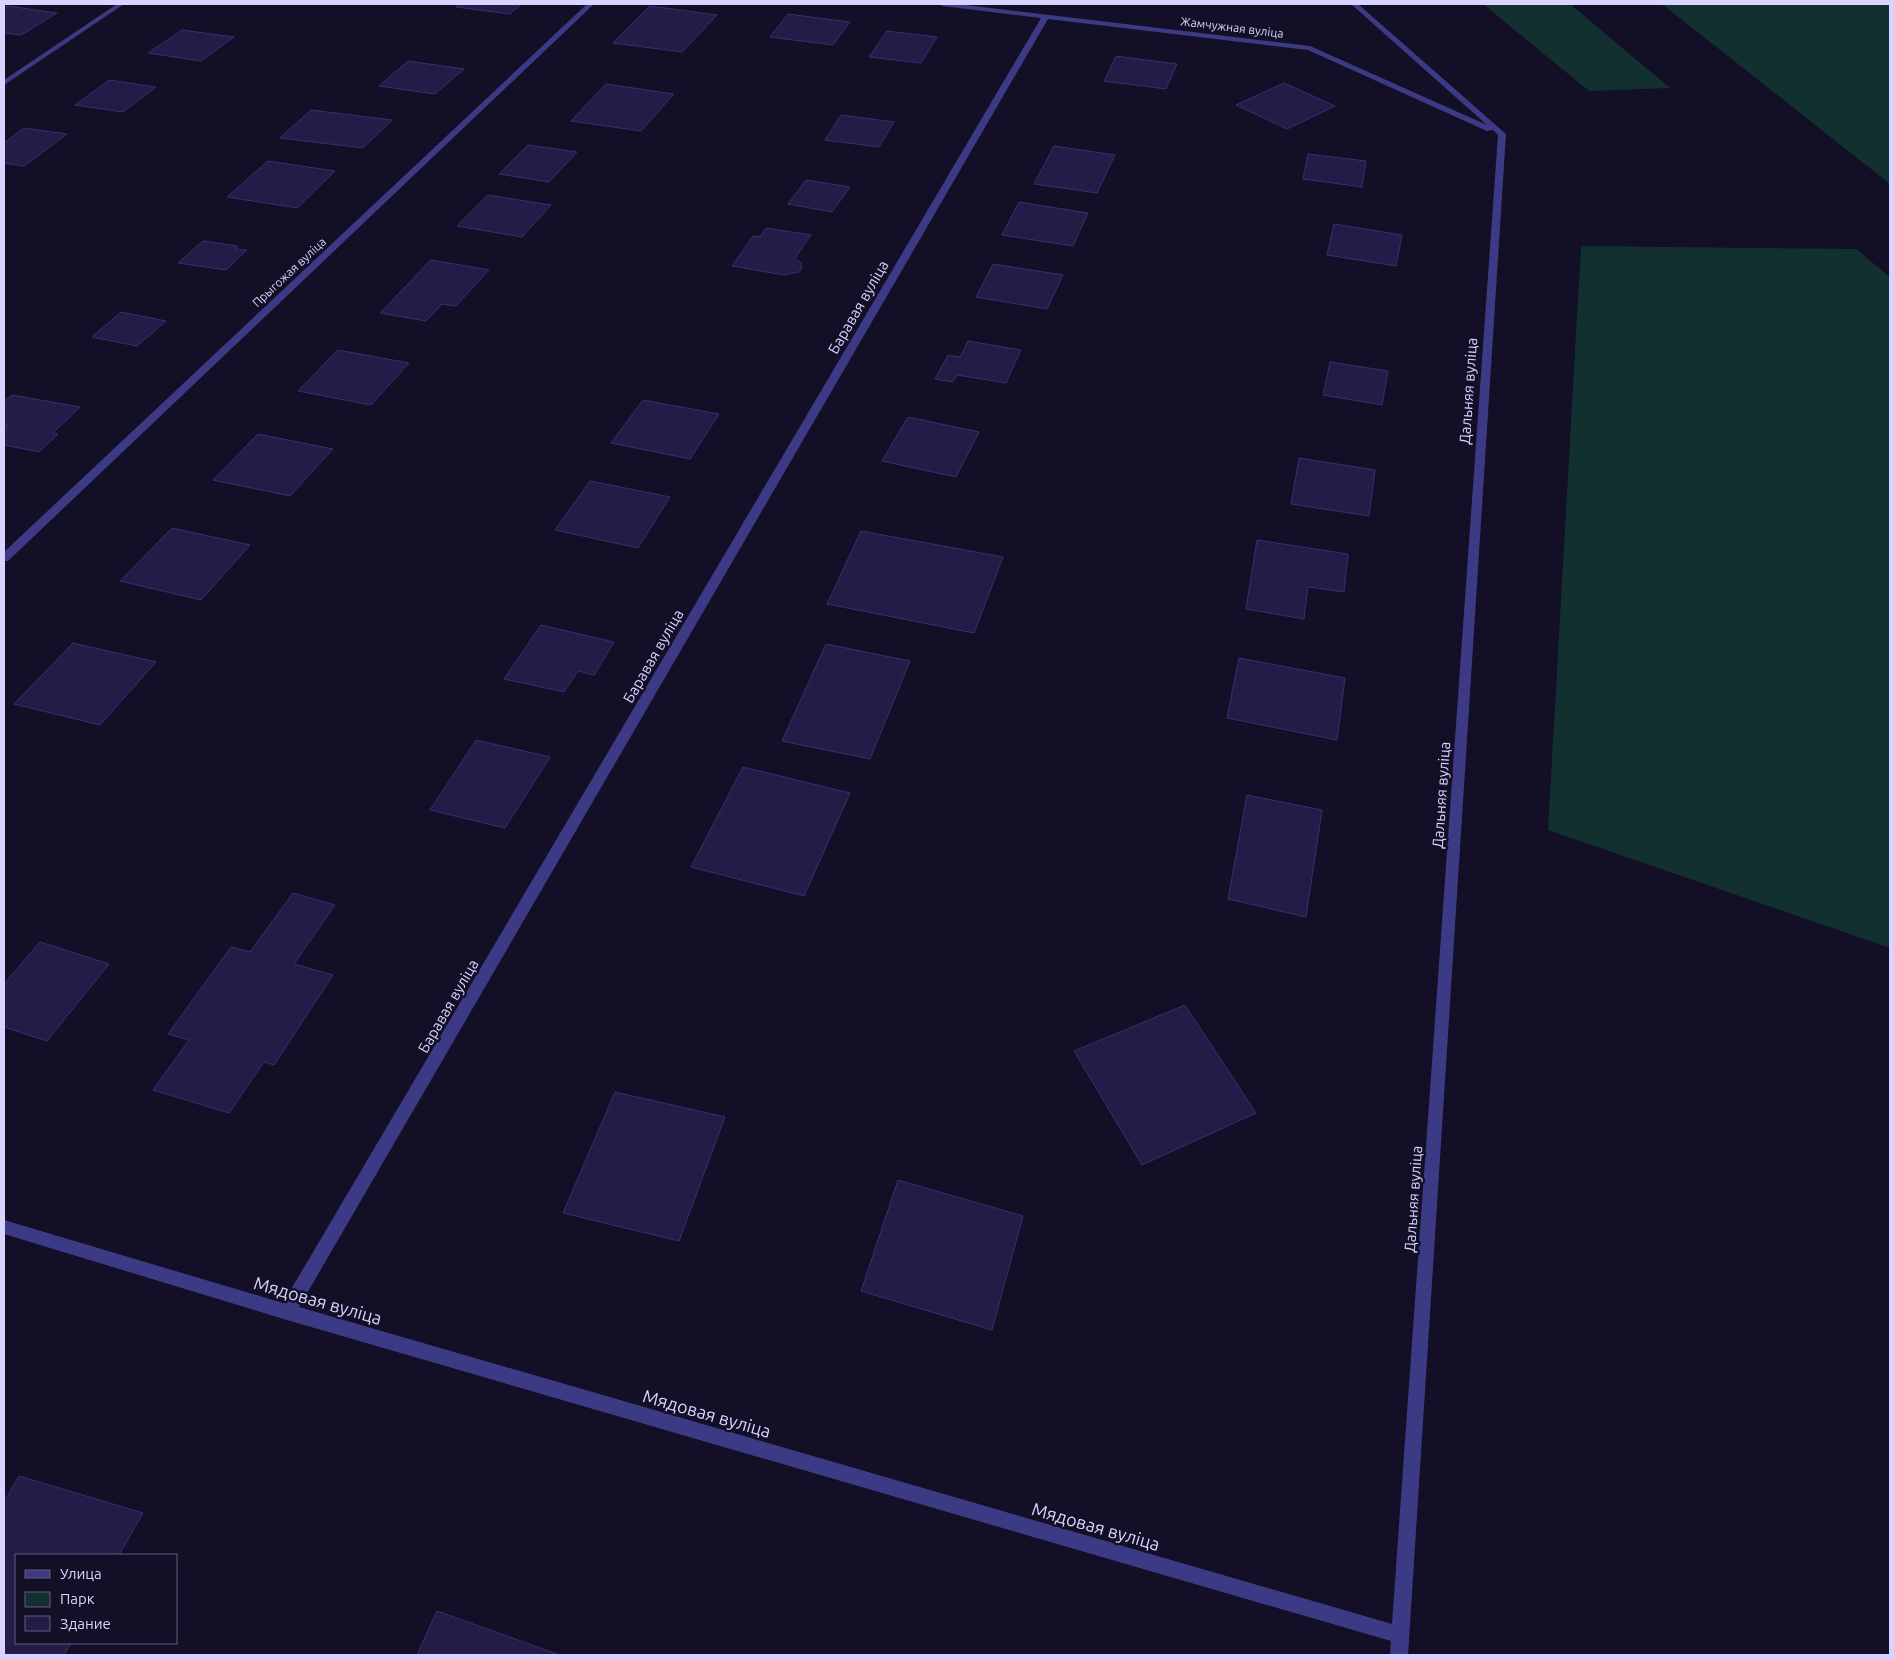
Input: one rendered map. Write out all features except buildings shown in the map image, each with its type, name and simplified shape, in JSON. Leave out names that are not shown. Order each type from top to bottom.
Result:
[{"type":"street","points":[[4,83],[121,4]]},
{"type":"street","name":"Прыгожая вуліца","points":[[4,558],[591,4]]},
{"type":"street","name":"Жамчужная вуліца","points":[[942,4],[1310,48],[1502,134]]},
{"type":"street","points":[[1354,4],[1502,134]]},
{"type":"street","name":"Баравая вуліца","points":[[287,1312],[1046,16]]},
{"type":"street","name":"Дальняя вуліца","points":[[1399,1655],[1502,134]]},
{"type":"street","name":"Мядовая вуліца","points":[[4,1227],[287,1312],[1400,1635]]},
{"type":"green space","points":[[1483,4],[1570,4],[1670,88],[1589,91]]},
{"type":"green space","points":[[1662,4],[1890,4],[1890,184]]},
{"type":"green space","points":[[1581,246],[1856,249],[1890,277],[1890,948],[1548,830]]}]
